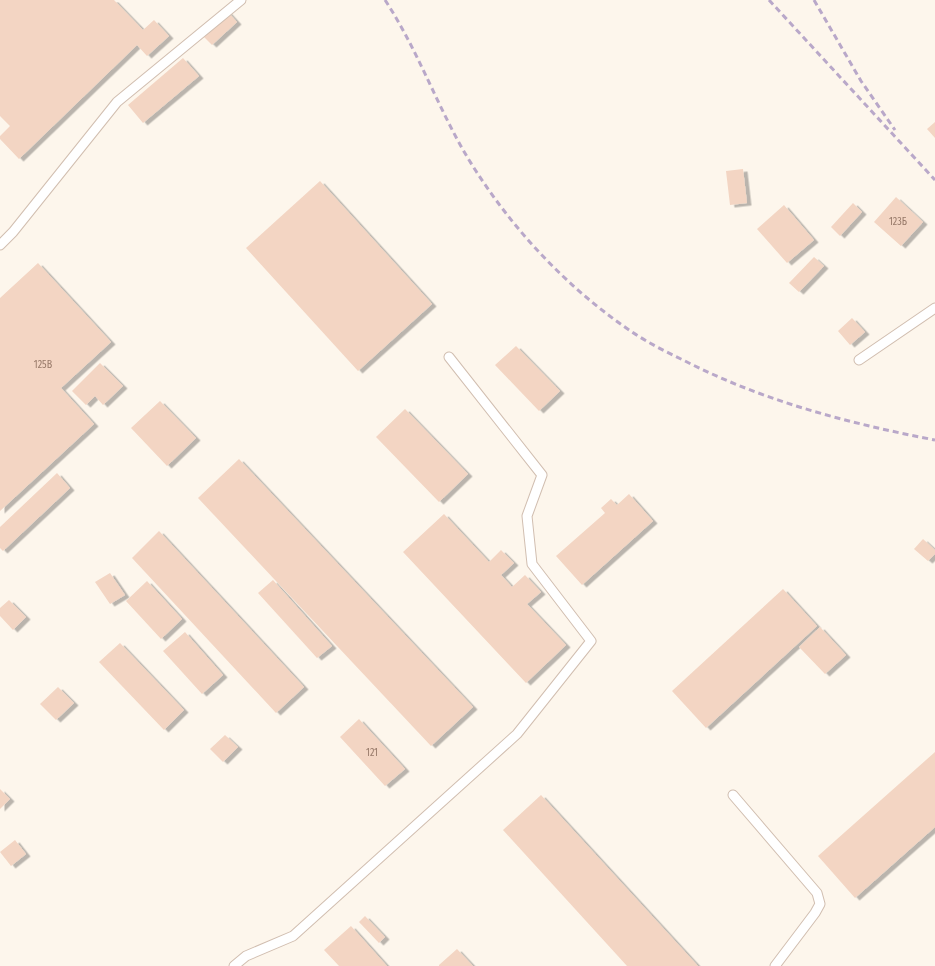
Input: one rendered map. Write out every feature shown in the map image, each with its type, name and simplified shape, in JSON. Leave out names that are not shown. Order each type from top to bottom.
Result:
[{"type":"lane","points":[[0,244],[13,232],[117,102],[241,0]]},
{"type":"lane","points":[[859,360],[935,308]]},
{"type":"lane","points":[[234,966],[246,956],[293,936],[517,734],[591,641],[532,564],[527,516],[542,475],[449,357]]},
{"type":"lane","points":[[734,795],[817,893],[820,904],[816,913],[775,966]]},
{"type":"building","points":[[0,0],[114,0],[143,30],[154,20],[169,36],[147,56],[137,45],[19,159],[0,139],[0,136],[10,126],[0,116]]},
{"type":"building","points":[[227,11],[237,22],[212,45],[201,34]]},
{"type":"building","points":[[183,58],[199,76],[143,123],[128,105]]},
{"type":"building","points":[[935,122],[935,138],[927,129]]},
{"type":"building","points":[[743,169],[747,203],[730,205],[726,171]]},
{"type":"building","points":[[320,181],[432,304],[358,371],[246,248]]},
{"type":"building","points":[[896,197],[923,222],[901,246],[874,222]]},
{"type":"building","points":[[853,203],[862,212],[840,236],[831,227]]},
{"type":"building","points":[[784,205],[814,240],[787,263],[757,229]]},
{"type":"building","points":[[814,257],[824,266],[799,292],[789,283]]},
{"type":"building","points":[[38,263],[111,342],[61,388],[94,424],[0,511],[0,298]]},
{"type":"building","points":[[852,318],[865,332],[850,345],[838,331]]},
{"type":"building","points":[[516,346],[560,391],[539,411],[495,365]]},
{"type":"building","points":[[100,363],[123,386],[103,405],[95,396],[86,405],[72,391]]},
{"type":"building","points":[[160,401],[196,438],[167,466],[131,428]]},
{"type":"building","points":[[405,409],[468,474],[439,502],[376,437]]},
{"type":"building","points":[[239,459],[473,707],[431,746],[198,498]]},
{"type":"building","points":[[57,473],[70,488],[3,551],[0,548],[0,527]]},
{"type":"building","points":[[629,494],[653,521],[582,585],[556,556],[605,513],[601,508],[611,499],[617,505]]},
{"type":"building","points":[[444,514],[489,562],[501,550],[514,563],[501,575],[512,587],[525,575],[541,592],[527,604],[566,645],[526,683],[403,552]]},
{"type":"building","points":[[159,531],[304,687],[276,713],[132,558]]},
{"type":"building","points":[[923,539],[935,550],[935,554],[928,561],[914,549]]},
{"type":"building","points":[[110,573],[125,595],[110,604],[95,582]]},
{"type":"building","points":[[273,580],[332,646],[317,658],[258,593]]},
{"type":"building","points":[[147,581],[182,619],[161,639],[126,601]]},
{"type":"building","points":[[783,589],[817,626],[706,728],[672,691]]},
{"type":"building","points":[[9,600],[26,617],[13,630],[0,616],[0,608]]},
{"type":"building","points":[[820,627],[846,655],[825,674],[799,647]]},
{"type":"building","points":[[185,632],[223,675],[202,694],[163,651]]},
{"type":"building","points":[[120,643],[184,710],[164,730],[99,662]]},
{"type":"building","points":[[58,687],[74,703],[56,720],[40,704]]},
{"type":"building","points":[[359,719],[405,769],[385,786],[340,737]]},
{"type":"building","points":[[225,735],[238,747],[223,762],[210,749]]},
{"type":"building","points":[[935,752],[935,827],[855,898],[818,856]]},
{"type":"building","points":[[0,789],[10,799],[0,809]]},
{"type":"building","points":[[541,795],[698,966],[627,966],[503,830]]},
{"type":"building","points":[[15,840],[26,854],[11,866],[0,852]]},
{"type":"building","points":[[365,916],[385,937],[379,943],[359,922]]},
{"type":"building","points":[[351,926],[387,966],[339,966],[324,950]]},
{"type":"building","points":[[457,949],[473,966],[439,966],[439,965]]},
{"type":"railway","points":[[385,0],[409,41],[462,148],[489,191],[540,254],[600,309],[629,330],[652,344],[713,375],[775,399],[806,409],[870,426],[935,440]]},
{"type":"railway","points":[[769,0],[935,180]]},
{"type":"railway","points":[[814,0],[861,81],[895,130]]}]
